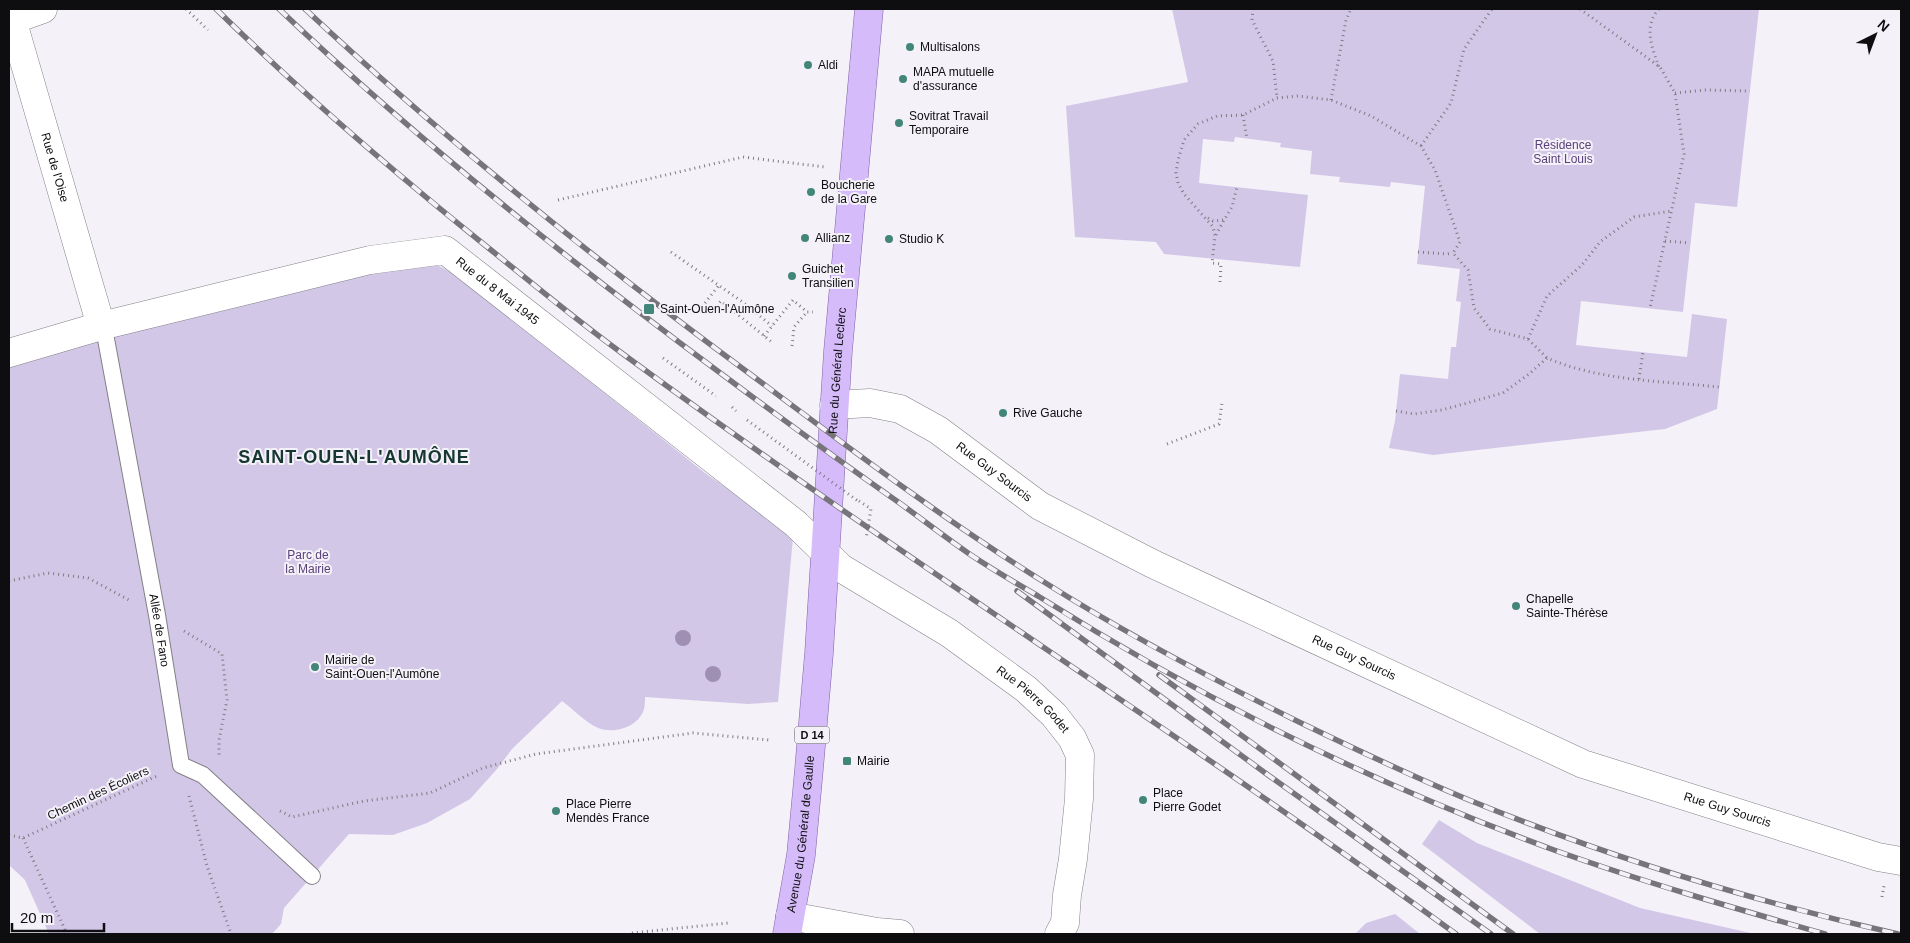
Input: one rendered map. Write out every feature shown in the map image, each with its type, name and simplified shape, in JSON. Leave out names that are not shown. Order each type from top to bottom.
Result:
[{"type":"main road","name":"Rue du Général Leclerc","points":[[824,552],[834,405],[869,9]]},
{"type":"main road","name":"Avenue du Général de Gaulle","points":[[788,925],[801,855],[810,769],[819,653],[824,552]]},
{"type":"street","points":[[11,14],[43,9]]},
{"type":"street","name":"Rue de l'Oise","points":[[11,14],[101,326]]},
{"type":"street","name":"Rue du 8 Mai 1945","points":[[9,353],[101,326],[370,260],[445,250],[796,524],[824,552]]},
{"type":"street","name":"Rue Guy Sourcis","points":[[834,405],[870,403],[900,409],[938,430],[1040,506],[1153,564],[1583,764],[1878,857],[1901,862]]},
{"type":"street","name":"Rue Pierre Godet","points":[[824,552],[841,568],[987,659],[1044,705],[1072,738],[1080,755],[1079,799],[1065,923],[1059,934]]},
{"type":"street","points":[[788,925],[883,934]]},
{"type":"lane","name":"Allée de Fano","points":[[101,326],[106,339],[157,615],[181,765]]},
{"type":"lane","points":[[181,765],[203,775],[312,876]]},
{"type":"path","points":[[186,9],[208,30]]},
{"type":"path","points":[[1253,9],[1252,20],[1273,62],[1277,98]]},
{"type":"path","points":[[1331,100],[1346,20],[1352,9]]},
{"type":"path","points":[[1421,146],[1451,103],[1464,49],[1492,9]]},
{"type":"path","points":[[1580,9],[1660,67]]},
{"type":"path","points":[[1650,308],[1684,154],[1676,93],[1660,67],[1652,48],[1649,28],[1654,14],[1659,9]]},
{"type":"path","points":[[1676,93],[1706,90],[1750,91]]},
{"type":"path","points":[[1215,236],[1212,227],[1184,194],[1178,183],[1176,173],[1184,140],[1198,124],[1217,116],[1243,115],[1277,98],[1298,96],[1331,100],[1371,116],[1421,146],[1435,170],[1460,242],[1453,253],[1418,252]]},
{"type":"path","points":[[1243,115],[1248,139]]},
{"type":"path","points":[[558,200],[743,158],[855,170]]},
{"type":"path","points":[[1220,282],[1221,264],[1212,263],[1215,236],[1232,207],[1237,187]]},
{"type":"path","points":[[1528,339],[1547,296],[1582,265],[1600,242],[1634,217],[1671,212]]},
{"type":"path","points":[[1205,217],[1213,221],[1224,220]]},
{"type":"path","points":[[1665,240],[1690,243]]},
{"type":"path","points":[[671,252],[719,285],[772,326]]},
{"type":"path","points":[[1453,253],[1468,270],[1474,308],[1490,329],[1528,339],[1547,358],[1564,365],[1617,377],[1719,387]]},
{"type":"path","points":[[705,303],[719,285]]},
{"type":"path","points":[[764,336],[793,300],[807,312],[794,327],[792,346]]},
{"type":"path","points":[[713,310],[721,301],[773,343]]},
{"type":"path","points":[[1639,379],[1643,352]]},
{"type":"path","points":[[663,358],[716,396]]},
{"type":"path","points":[[1396,411],[1414,414],[1442,410],[1503,393],[1547,358]]},
{"type":"path","points":[[1167,444],[1219,424],[1222,403]]},
{"type":"path","points":[[732,407],[736,411]]},
{"type":"path","points":[[747,420],[871,509],[866,539]]},
{"type":"path","points":[[9,581],[48,573],[88,578],[157,615],[222,654],[227,700],[219,740],[219,764]]},
{"type":"path","points":[[274,808],[292,817],[364,801],[430,793],[482,768],[536,754],[693,732],[769,740]]},
{"type":"path","points":[[181,765],[207,866],[231,934]]},
{"type":"path","name":"Chemin des Écoliers","points":[[23,838],[181,765]]},
{"type":"path","points":[[9,835],[23,838],[67,934]]},
{"type":"path","points":[[632,933],[728,923]]},
{"type":"green space","name":"Résidence Saint Louis","points":[[1172,9],[1759,9],[1737,207],[1695,203],[1683,312],[1581,301],[1576,345],[1687,357],[1692,314],[1727,319],[1717,409],[1665,429],[1433,455],[1389,448],[1395,421],[1400,374],[1448,379],[1451,347],[1456,347],[1461,302],[1456,301],[1460,269],[1417,264],[1425,186],[1391,182],[1390,187],[1339,182],[1340,177],[1310,174],[1312,151],[1280,147],[1281,143],[1235,137],[1234,142],[1203,139],[1199,183],[1308,195],[1300,267],[1164,254],[1156,242],[1075,237],[1066,106],[1188,82]]},
{"type":"green space","name":"Parc de la Mairie","points":[[423,262],[439,266],[458,276],[705,473],[793,537],[778,702],[748,704],[645,697],[644,710],[640,718],[629,726],[609,730],[596,727],[562,701],[512,749],[470,799],[427,823],[393,835],[349,834],[284,908],[281,924],[272,934],[49,934],[25,880],[9,865],[9,365],[247,293]]},
{"type":"green space","points":[[1439,820],[1477,843],[1640,908],[1755,934],[1540,934],[1422,844]]},
{"type":"green space","points":[[1395,914],[1420,934],[1355,934],[1366,923]]},
{"type":"railway","points":[[216,9],[316,103],[385,163],[603,339],[722,426],[932,572],[1248,787],[1456,934]]},
{"type":"railway","points":[[279,9],[385,106],[551,244],[789,424],[993,570],[1099,633],[1225,704],[1354,768],[1420,797],[1587,862],[1825,934]]},
{"type":"railway","points":[[305,9],[465,151],[632,285],[856,453],[930,506],[1006,558],[1106,620],[1202,673],[1299,722],[1404,772],[1521,821],[1681,876],[1789,907],[1898,934]]},
{"type":"railway","points":[[1017,591],[1268,775],[1491,934]]},
{"type":"railway","points":[[1159,675],[1513,934]]},
{"type":"place","name":"Multisalons","points":[[910,47]]},
{"type":"place","name":"Aldi","points":[[808,65]]},
{"type":"place","name":"MAPA mutuelle d'assurance","points":[[903,79]]},
{"type":"place","name":"Sovitrat Travail Temporaire","points":[[899,123]]},
{"type":"place","name":"Boucherie de la Gare","points":[[811,192]]},
{"type":"place","name":"Allianz","points":[[805,238]]},
{"type":"place","name":"Studio K","points":[[889,239]]},
{"type":"place","name":"Guichet Transilien","points":[[792,276]]},
{"type":"place","name":"Saint-Ouen-l'Aumône","points":[[649,309]]},
{"type":"place","name":"Rive Gauche","points":[[1003,413]]},
{"type":"place","name":"Chapelle Sainte-Thérèse","points":[[1516,606]]},
{"type":"place","name":"Mairie de Saint-Ouen-l'Aumône","points":[[315,667]]},
{"type":"place","name":"Mairie","points":[[847,761]]},
{"type":"place","name":"Place Pierre Godet","points":[[1143,800]]},
{"type":"place","name":"Place Pierre Mendès France","points":[[556,811]]},
{"type":"district","name":"SAINT-OUEN-L'AUMÔNE","points":[[354,457]]}]
